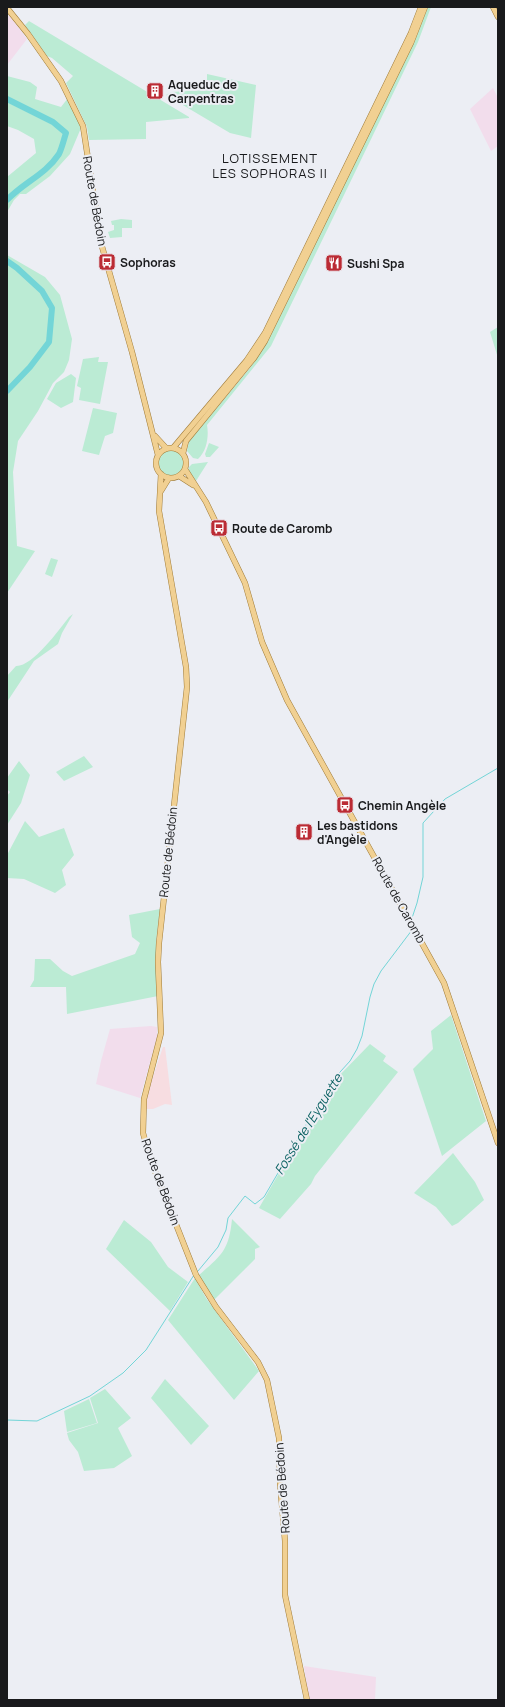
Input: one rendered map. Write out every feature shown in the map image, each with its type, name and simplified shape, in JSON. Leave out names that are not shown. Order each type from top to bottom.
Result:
[{"type":"main road","points":[[173,448],[248,360],[265,333],[411,33],[421,7]]},
{"type":"main road","points":[[183,453],[173,448],[166,448],[158,455],[156,463],[161,474],[169,478],[179,476],[185,469],[186,462],[183,453],[186,441],[254,358],[269,335],[411,44],[425,7]]},
{"type":"main road","points":[[493,7],[498,17]]},
{"type":"main road","name":"Route de Bédoin","points":[[8,8],[61,81],[83,126],[101,243],[132,352],[158,455]]},
{"type":"main road","name":"Route de Bédoin","points":[[152,431],[160,443],[166,448]]},
{"type":"main road","name":"Route de Caromb","points":[[185,469],[219,528],[245,582],[262,642],[288,700],[444,982],[498,1143]]},
{"type":"main road","name":"Route de Bédoin","points":[[161,474],[159,497],[161,522],[186,667],[187,687],[159,943],[158,962],[161,1032],[144,1099],[143,1133],[150,1160],[196,1275],[216,1307],[258,1362],[267,1380],[278,1438],[287,1608],[304,1677],[307,1700]]},
{"type":"main road","points":[[179,476],[192,484],[199,492]]},
{"type":"main road","points":[[159,497],[169,478]]},
{"type":"shaded area","points":[[9,15],[27,39],[7,65],[7,19]]},
{"type":"shaded area","points":[[493,88],[498,98],[498,146],[491,151],[470,109]]},
{"type":"shaded area","points":[[151,1026],[157,1027],[157,1037],[140,1098],[96,1084],[110,1029]]},
{"type":"shaded area","points":[[163,1047],[165,1047],[172,1105],[165,1104],[153,1109],[147,1109],[145,1108],[149,1089]]},
{"type":"shaded area","points":[[304,1666],[376,1677],[375,1700],[309,1700]]},
{"type":"green space","points":[[428,7],[431,7],[418,42],[271,346],[207,425],[208,434],[205,448],[198,459],[193,458],[187,451],[189,441],[250,368],[268,341],[417,35]]},
{"type":"green space","points":[[29,21],[189,118],[146,122],[146,139],[89,140],[87,127],[66,83],[73,76],[52,58],[47,56],[25,25]]},
{"type":"green space","points":[[207,74],[256,85],[251,138],[230,133],[166,95],[171,92],[207,90]]},
{"type":"green space","points":[[7,76],[30,82],[37,87],[35,99],[61,107],[68,98],[81,128],[70,154],[50,176],[26,194],[20,194],[14,200],[7,212],[7,177],[36,153],[34,139],[7,126]]},
{"type":"green space","points":[[121,219],[132,220],[132,228],[122,228],[122,237],[110,238],[108,232],[114,230],[114,225],[112,225],[111,221]]},
{"type":"green space","points":[[7,255],[45,277],[60,295],[72,339],[69,360],[64,372],[53,383],[38,411],[18,441],[13,472],[17,546],[35,551],[7,593]]},
{"type":"green space","points":[[498,327],[498,358],[490,332]]},
{"type":"green space","points":[[99,357],[98,362],[108,362],[100,404],[79,400],[81,388],[77,386],[83,359]]},
{"type":"green space","points":[[71,374],[76,378],[73,402],[61,408],[47,399],[56,383]]},
{"type":"green space","points":[[93,408],[117,413],[113,433],[105,436],[99,455],[82,451]]},
{"type":"green space","points":[[209,443],[219,447],[210,457],[206,457],[205,454]]},
{"type":"green space","points":[[171,450],[180,454],[184,463],[180,472],[171,476],[162,472],[158,463],[162,454]]},
{"type":"green space","points":[[208,462],[196,481],[189,472],[189,467],[192,464]]},
{"type":"green space","points":[[51,558],[58,560],[52,577],[45,574]]},
{"type":"green space","points":[[73,614],[62,633],[58,644],[34,661],[7,702],[7,676],[16,666],[30,661],[45,647]]},
{"type":"green space","points":[[84,756],[93,767],[64,781],[56,772]]},
{"type":"green space","points":[[19,761],[30,775],[21,803],[7,825],[7,796],[10,792],[7,789],[7,778]]},
{"type":"green space","points":[[25,821],[39,837],[64,828],[74,855],[62,870],[66,885],[55,893],[24,879],[7,878],[7,855]]},
{"type":"green space","points":[[160,909],[156,942],[158,996],[67,1014],[66,987],[30,987],[34,980],[35,959],[50,959],[63,971],[72,976],[135,954],[140,943],[132,937],[129,915]]},
{"type":"green space","points":[[451,1015],[486,1121],[442,1156],[413,1069],[433,1049],[431,1031]]},
{"type":"green space","points":[[370,1044],[386,1056],[383,1061],[398,1072],[315,1176],[311,1184],[280,1219],[259,1208],[302,1133],[335,1080]]},
{"type":"green space","points":[[453,1153],[475,1182],[484,1200],[458,1223],[452,1226],[436,1207],[414,1193]]},
{"type":"green space","points":[[232,1219],[260,1247],[255,1249],[255,1259],[214,1300],[199,1275],[219,1257],[223,1251],[229,1238]]},
{"type":"green space","points":[[124,1220],[151,1242],[168,1267],[188,1282],[170,1311],[106,1249]]},
{"type":"green space","points":[[195,1278],[206,1298],[259,1371],[234,1400],[168,1320]]},
{"type":"green space","points":[[165,1379],[209,1426],[191,1445],[151,1398]]},
{"type":"green space","points":[[105,1389],[131,1418],[118,1428],[132,1456],[114,1468],[84,1471],[78,1452],[69,1440],[67,1433],[98,1423],[90,1398]]},
{"type":"green space","points":[[89,1399],[97,1423],[67,1432],[64,1411]]},
{"type":"waterway","points":[[7,99],[53,122],[66,133],[60,152],[54,161],[7,200]]},
{"type":"waterway","points":[[7,261],[42,291],[52,308],[49,342],[30,367],[7,391]]},
{"type":"waterway","name":"Fossé de l'Eyguette","points":[[415,926],[412,918],[423,877],[423,823],[445,799],[498,768]]},
{"type":"waterway","name":"Fossé de l'Eyguette","points":[[198,1271],[218,1247],[226,1230],[228,1218],[245,1196],[255,1204],[264,1197],[331,1082],[350,1061],[362,1036],[374,984],[381,971],[412,930]]},
{"type":"waterway","name":"Fossé de l'Eyguette","points":[[7,1420],[37,1421],[90,1396],[123,1373],[146,1350],[194,1275]]},
{"type":"place","name":"Aqueduc de Carpentras","points":[[155,91]]},
{"type":"place","name":"Sophoras","points":[[107,262]]},
{"type":"place","name":"Sushi Spa","points":[[334,263]]},
{"type":"place","name":"Route de Caromb","points":[[219,528]]},
{"type":"place","name":"Chemin Angèle","points":[[345,805]]},
{"type":"place","name":"Les bastidons d'Angèle","points":[[304,832]]},
{"type":"district","name":"LOTISSEMENT LES SOPHORAS II","points":[[270,166]]}]
